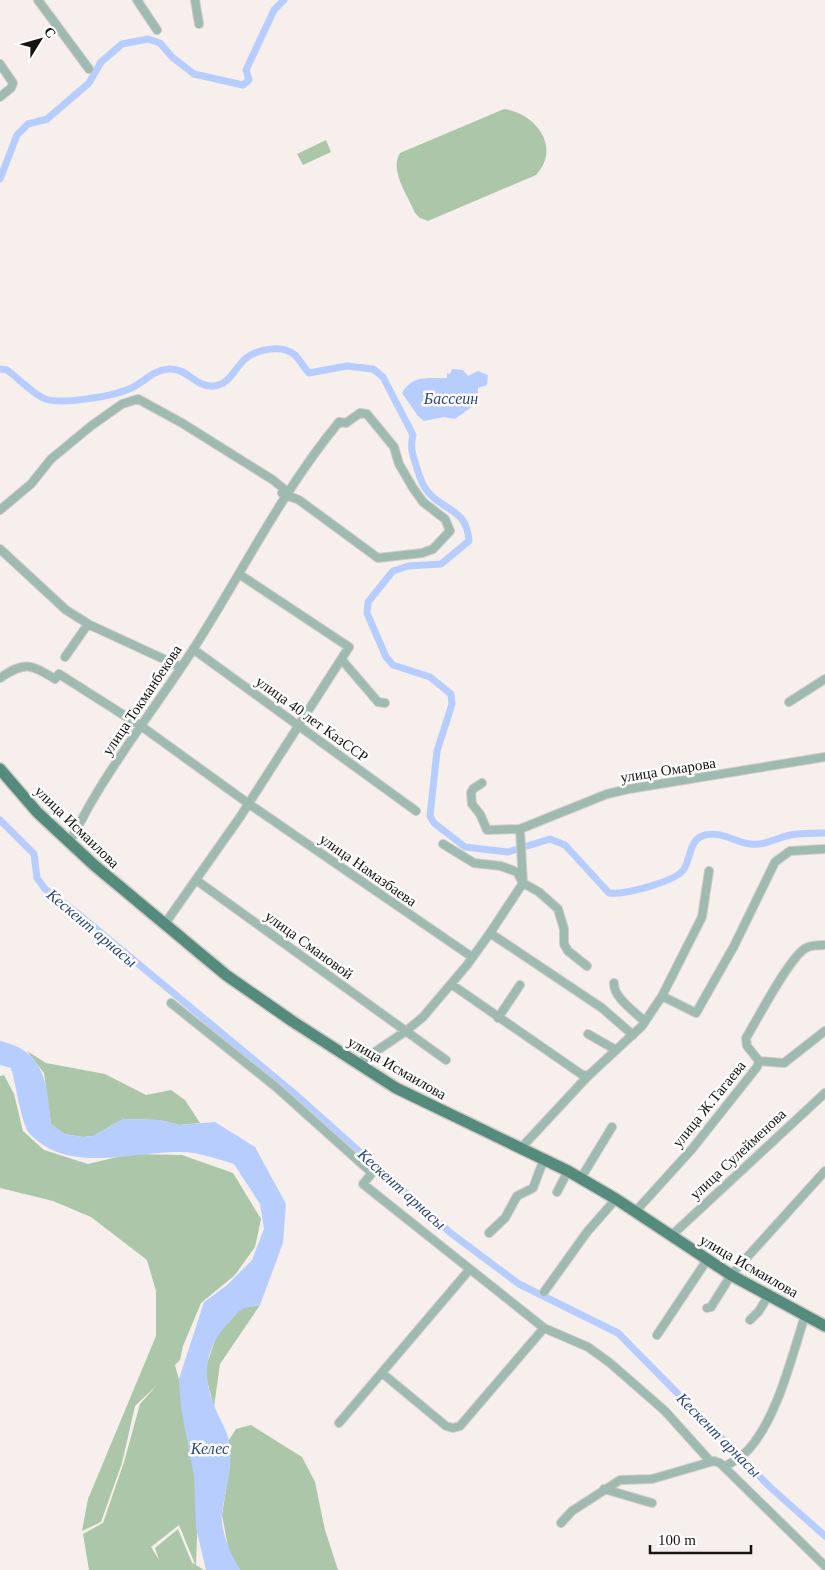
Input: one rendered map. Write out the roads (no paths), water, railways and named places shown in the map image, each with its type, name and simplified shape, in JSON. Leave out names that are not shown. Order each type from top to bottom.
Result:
[{"type":"main road","name":"улица Исмаилова","points":[[0,769],[37,812],[164,925],[226,975],[357,1064],[396,1088],[581,1178],[616,1199],[731,1276],[825,1326]]},
{"type":"street","points":[[38,0],[89,69]]},
{"type":"street","points":[[137,0],[157,30]]},
{"type":"street","points":[[195,0],[199,24]]},
{"type":"street","points":[[0,64],[12,81],[12,86],[0,97]]},
{"type":"street","name":"улица Токманбекова","points":[[0,510],[31,484],[51,459],[122,404],[138,399],[273,480],[284,489],[284,494]]},
{"type":"street","name":"улица Токманбекова","points":[[69,842],[95,795],[193,649],[239,574],[284,494],[339,422],[346,422],[362,412],[394,447],[399,464],[413,488],[423,502],[444,519],[450,531],[433,549],[422,553],[378,558],[299,500],[284,494]]},
{"type":"street","points":[[0,549],[66,610],[88,624],[181,668]]},
{"type":"street","points":[[164,925],[249,804],[350,647],[239,574]]},
{"type":"street","points":[[65,657],[88,624]]},
{"type":"street","name":"улица 40 лет КазССР","points":[[193,649],[298,727],[416,810]]},
{"type":"street","points":[[342,660],[378,702],[386,703]]},
{"type":"street","name":"улица Намазбаева","points":[[0,678],[16,667],[24,665],[34,666],[55,679],[59,674],[141,726],[249,804],[472,957]]},
{"type":"street","points":[[789,702],[825,679]]},
{"type":"street","name":"улица Омарова","points":[[482,783],[473,789],[471,798],[487,830],[520,829],[607,794],[825,757]]},
{"type":"street","points":[[357,1064],[406,1032],[423,1017],[490,933],[523,884],[523,853],[520,829]]},
{"type":"street","points":[[443,844],[474,863],[512,868],[523,884],[539,892],[558,909],[564,929],[564,944],[568,951],[587,966]]},
{"type":"street","points":[[662,996],[696,1013],[734,946],[775,862],[790,851],[825,849]]},
{"type":"street","points":[[521,1148],[588,1076],[645,1022],[662,996],[702,917],[709,871]]},
{"type":"street","name":"улица Смановой","points":[[196,880],[446,1060]]},
{"type":"street","points":[[490,933],[602,1008],[633,1035]]},
{"type":"street","name":"улица Ж.Тагаева","points":[[635,1212],[698,1142],[757,1067],[759,1061],[746,1042],[762,1010],[801,951],[810,946],[825,945]]},
{"type":"street","points":[[614,983],[614,988],[618,995],[645,1022]]},
{"type":"street","points":[[451,984],[581,1074],[588,1076]]},
{"type":"street","points":[[498,1018],[520,985]]},
{"type":"street","points":[[171,1003],[276,1087],[372,1174],[362,1184],[544,1328],[588,1347],[610,1363],[666,1410],[710,1462]]},
{"type":"street","points":[[759,1061],[784,1063],[825,1031]]},
{"type":"street","points":[[588,1034],[616,1050]]},
{"type":"street","name":"улица Сулейменова","points":[[671,1236],[825,1093]]},
{"type":"street","points":[[581,1178],[612,1127]]},
{"type":"street","points":[[489,1233],[505,1218],[517,1196],[533,1188],[544,1159]]},
{"type":"street","points":[[557,1192],[568,1171]]},
{"type":"street","points":[[706,1308],[711,1306],[731,1276],[825,1171]]},
{"type":"street","points":[[544,1292],[587,1232],[616,1199]]},
{"type":"street","points":[[657,1335],[708,1260]]},
{"type":"street","points":[[339,1423],[470,1269]]},
{"type":"street","points":[[750,1320],[762,1307],[768,1296]]},
{"type":"street","points":[[724,1467],[749,1449],[764,1428],[776,1400],[805,1316]]},
{"type":"street","points":[[382,1373],[446,1426],[455,1428],[460,1426],[544,1328]]},
{"type":"street","points":[[561,1523],[572,1511],[620,1480],[652,1479],[710,1462],[720,1463],[825,1566]]},
{"type":"street","points":[[604,1489],[652,1503]]},
{"type":"water","name":"Бассеин","points":[[452,369],[463,370],[468,376],[478,371],[488,375],[487,385],[478,388],[477,403],[455,419],[444,417],[424,421],[418,416],[402,393],[406,387],[416,380],[447,378],[447,373],[450,374]]},
{"type":"water","name":"Келес","points":[[0,1041],[15,1046],[27,1053],[35,1061],[45,1083],[51,1124],[64,1134],[83,1137],[93,1136],[123,1119],[160,1120],[179,1125],[215,1122],[255,1147],[286,1204],[283,1243],[260,1305],[246,1308],[239,1312],[217,1337],[212,1347],[207,1368],[209,1389],[227,1433],[230,1450],[230,1468],[222,1513],[224,1535],[240,1570],[206,1570],[196,1528],[194,1476],[181,1408],[179,1379],[204,1302],[226,1286],[252,1260],[264,1229],[260,1204],[234,1164],[208,1156],[181,1152],[122,1157],[82,1157],[63,1154],[46,1147],[30,1134],[27,1129],[21,1113],[11,1068],[0,1065]]},
{"type":"waterway","points":[[0,179],[17,135],[28,124],[47,119],[89,83],[101,62],[122,44],[148,39],[160,43],[172,57],[194,74],[243,85],[249,80],[246,70],[274,10],[284,0]]},
{"type":"waterway","points":[[0,369],[7,370],[43,398],[61,401],[73,401],[121,392],[153,374],[169,369],[182,372],[208,386],[219,385],[224,383],[245,359],[263,350],[270,349],[283,350],[295,355],[309,373],[347,366],[373,369],[383,377],[413,435],[413,453],[425,487],[430,495],[462,519],[468,532],[469,541],[441,564],[408,566],[393,571],[368,602],[367,613],[386,657],[393,665],[430,677],[451,694],[452,704],[437,751],[430,816],[434,823],[465,847],[508,852],[550,839],[565,845],[609,893],[616,893],[649,887],[679,874],[684,869],[696,840],[705,835],[717,834],[744,843],[755,844],[766,843],[790,835],[825,833]]},
{"type":"waterway","name":"Кескент арнасы","points":[[0,820],[34,854],[37,878],[45,889],[71,908],[295,1094],[452,1234],[519,1284],[618,1333],[771,1488],[825,1536]]}]
